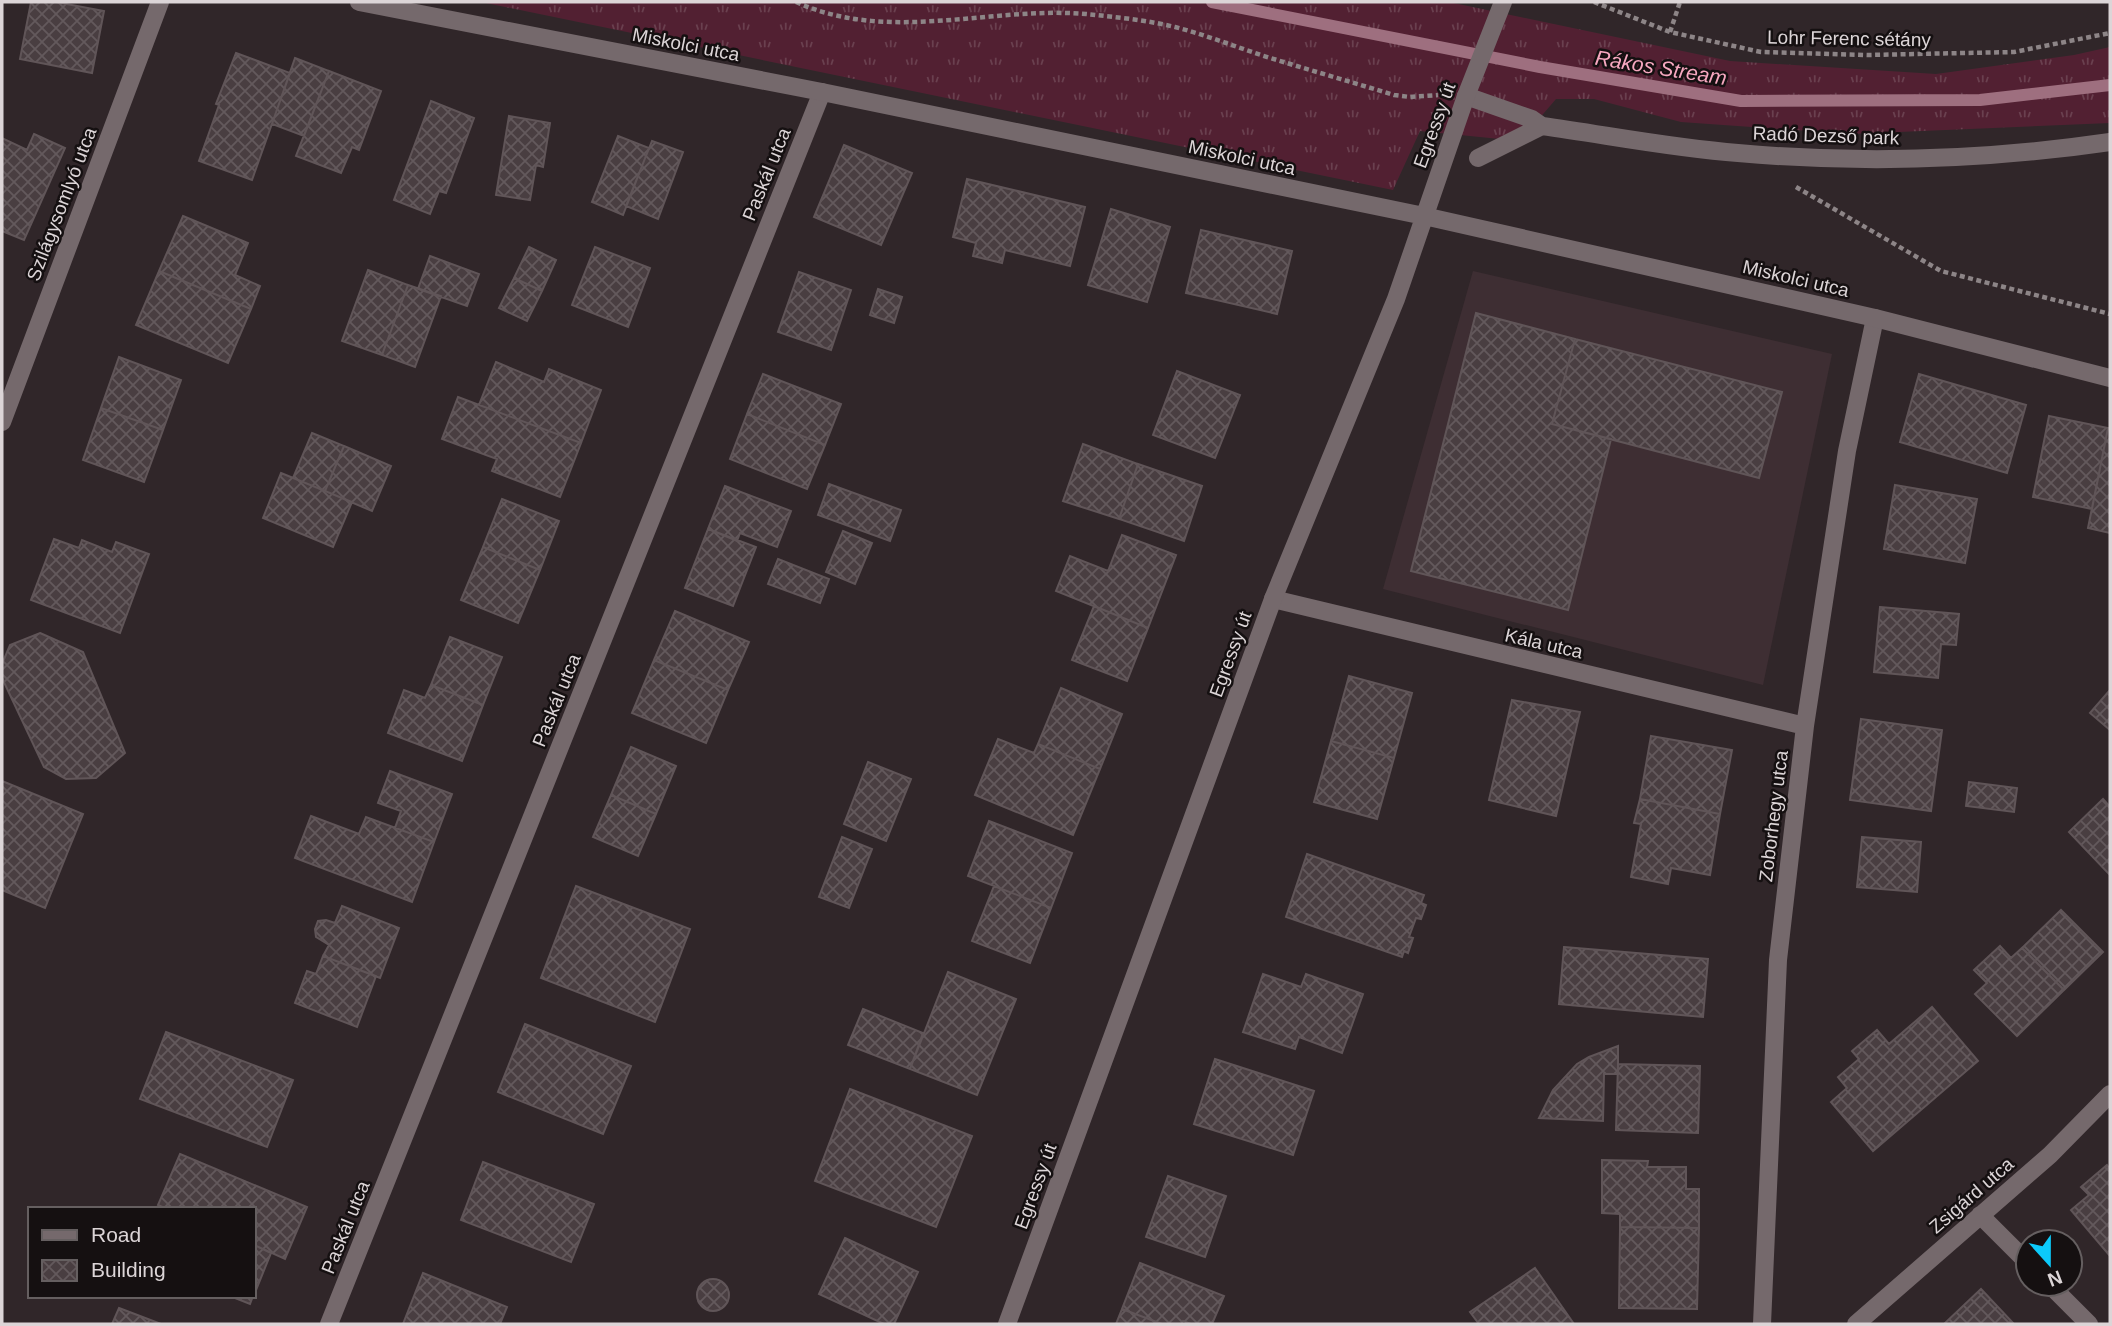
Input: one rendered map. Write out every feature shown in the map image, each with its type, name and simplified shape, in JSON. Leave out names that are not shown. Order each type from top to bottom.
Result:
[{"type":"street","name":"Szilágysomlyó utca","points":[[2,422],[160,2]]},
{"type":"street","name":"Miskolci utca","points":[[359,2],[822,92],[1424,216],[1875,318],[2110,378]]},
{"type":"street","name":"Egressy út","points":[[1007,1324],[1273,599],[1396,299],[1468,92],[1503,3]]},
{"type":"street","name":"Paskál utca","points":[[328,1324],[822,92]]},
{"type":"street","name":"Radó Dezső park","points":[[1468,92],[1542,126],[1699,150],[1826,159],[1978,156],[2110,142]]},
{"type":"street","points":[[1478,158],[1542,126]]},
{"type":"street","name":"Zoborhegy utca","points":[[1762,1324],[1778,960],[1805,726],[1847,452],[1875,318]]},
{"type":"street","name":"Kála utca","points":[[1273,599],[1805,726]]},
{"type":"street","name":"Zsigárd utca","points":[[1856,1324],[2050,1154],[2110,1094]]},
{"type":"street","points":[[1980,1215],[2014,1250]]},
{"type":"street","points":[[2063,1298],[2089,1324]]},
{"type":"path","points":[[796,2],[830,15],[883,22],[932,22],[1019,13],[1128,19],[1174,27],[1394,95],[1468,92]]},
{"type":"path","name":"Lohr Ferenc sétány","points":[[1594,2],[1670,32],[1761,52],[1867,55],[2014,52],[2110,33]]},
{"type":"path","points":[[1670,32],[1681,2]]},
{"type":"path","points":[[1786,181],[1941,271],[2110,314]]},
{"type":"shaded area","points":[[1473,271],[1832,354],[1763,685],[1383,589]]},
{"type":"green space","points":[[481,2],[1449,2],[1730,61],[1936,74],[2074,55],[2110,47],[2110,123],[1851,134],[1681,122],[1594,99],[1556,99],[1520,141],[1420,131],[1393,190]]},
{"type":"building","points":[[31,2],[56,2],[104,11],[92,73],[20,59]]},
{"type":"building","points":[[236,53],[290,73],[252,180],[199,161],[219,105],[216,104]]},
{"type":"building","points":[[295,58],[329,71],[304,136],[272,124]]},
{"type":"building","points":[[329,71],[381,91],[359,150],[352,147],[341,173],[296,156]]},
{"type":"building","points":[[431,101],[474,118],[446,193],[439,191],[430,214],[394,200]]},
{"type":"building","points":[[509,116],[550,123],[543,167],[536,165],[530,200],[496,195]]},
{"type":"building","points":[[34,134],[65,148],[24,240],[2,231],[2,138],[27,150]]},
{"type":"building","points":[[618,136],[649,148],[623,215],[592,202]]},
{"type":"building","points":[[652,141],[683,152],[658,219],[626,206]]},
{"type":"building","points":[[844,145],[912,173],[881,245],[814,217]]},
{"type":"building","points":[[967,179],[1085,207],[1070,266],[1005,250],[1002,263],[973,256],[976,243],[953,237]]},
{"type":"building","points":[[1111,209],[1170,227],[1147,302],[1088,285]]},
{"type":"building","points":[[183,216],[248,243],[235,275],[260,286],[251,309],[159,271]]},
{"type":"building","points":[[1201,230],[1292,251],[1277,314],[1186,293]]},
{"type":"building","points":[[529,247],[556,260],[542,291],[514,278]]},
{"type":"building","points":[[595,247],[650,268],[628,327],[572,305]]},
{"type":"building","points":[[430,256],[479,274],[467,306],[418,289]]},
{"type":"building","points":[[368,270],[408,285],[382,355],[342,341]]},
{"type":"building","points":[[159,271],[251,309],[228,363],[136,325]]},
{"type":"building","points":[[799,272],[851,290],[831,350],[778,332]]},
{"type":"building","points":[[514,278],[542,291],[527,321],[499,308]]},
{"type":"building","points":[[408,285],[441,296],[415,367],[382,355]]},
{"type":"building","points":[[878,289],[902,297],[894,323],[870,315]]},
{"type":"building","points":[[1476,313],[1575,339],[1552,424],[1611,439],[1568,610],[1411,571]]},
{"type":"building","points":[[1575,339],[1782,392],[1759,478],[1552,424]]},
{"type":"building","points":[[119,357],[181,380],[163,430],[101,408]]},
{"type":"building","points":[[496,362],[544,382],[549,369],[601,390],[581,443],[479,405]]},
{"type":"building","points":[[1177,371],[1240,395],[1215,458],[1153,435]]},
{"type":"building","points":[[763,374],[841,404],[825,445],[747,414]]},
{"type":"building","points":[[1919,374],[2026,405],[2007,473],[1900,442]]},
{"type":"building","points":[[458,397],[581,443],[560,497],[492,471],[497,459],[442,439]]},
{"type":"building","points":[[101,408],[163,430],[144,482],[83,460]]},
{"type":"building","points":[[747,414],[825,445],[807,489],[730,459]]},
{"type":"building","points":[[2049,416],[2108,428],[2092,509],[2033,497]]},
{"type":"building","points":[[2110,428],[2110,533],[2088,528]]},
{"type":"building","points":[[312,433],[344,446],[325,491],[293,478]]},
{"type":"building","points":[[1083,444],[1138,464],[1119,519],[1063,501]]},
{"type":"building","points":[[344,446],[391,466],[372,511],[325,491]]},
{"type":"building","points":[[1138,464],[1202,486],[1184,541],[1119,519]]},
{"type":"building","points":[[281,473],[352,502],[333,547],[263,518]]},
{"type":"building","points":[[829,484],[901,510],[890,541],[818,515]]},
{"type":"building","points":[[1895,485],[1977,499],[1965,563],[1884,549]]},
{"type":"building","points":[[725,486],[791,511],[777,547],[740,533],[737,541],[708,529]]},
{"type":"building","points":[[502,499],[559,521],[540,570],[483,547]]},
{"type":"building","points":[[708,529],[756,547],[733,606],[685,588]]},
{"type":"building","points":[[843,531],[872,543],[855,584],[826,572]]},
{"type":"building","points":[[1122,535],[1176,555],[1148,628],[1056,591],[1070,556],[1108,571]]},
{"type":"building","points":[[54,539],[79,548],[82,540],[112,552],[116,542],[149,554],[120,633],[31,600]]},
{"type":"building","points":[[483,547],[540,570],[518,623],[461,600]]},
{"type":"building","points":[[778,559],[829,579],[820,603],[768,584]]},
{"type":"building","points":[[1094,606],[1148,628],[1127,681],[1072,660]]},
{"type":"building","points":[[1880,607],[1959,614],[1956,645],[1941,644],[1938,678],[1874,672]]},
{"type":"building","points":[[675,611],[749,642],[728,690],[654,660]]},
{"type":"building","points":[[40,633],[83,652],[125,753],[96,778],[66,779],[44,767],[2,678],[2,664],[10,645]]},
{"type":"building","points":[[450,637],[502,657],[483,705],[431,685]]},
{"type":"building","points":[[654,660],[728,690],[706,743],[632,713]]},
{"type":"building","points":[[1349,676],[1412,693],[1394,758],[1331,741]]},
{"type":"building","points":[[431,685],[483,705],[462,761],[388,733],[404,690],[425,698]]},
{"type":"building","points":[[1061,688],[1122,714],[1100,769],[1038,744]]},
{"type":"building","points":[[2110,690],[2110,730],[2090,713]]},
{"type":"building","points":[[1512,700],[1580,712],[1556,816],[1489,800]]},
{"type":"building","points":[[1861,719],[1942,730],[1931,811],[1850,800]]},
{"type":"building","points":[[1651,736],[1732,750],[1720,814],[1640,799]]},
{"type":"building","points":[[998,739],[1034,753],[1038,744],[1100,769],[1073,835],[975,795]]},
{"type":"building","points":[[1331,741],[1394,758],[1377,819],[1314,802]]},
{"type":"building","points":[[631,747],[676,766],[656,814],[611,795]]},
{"type":"building","points":[[868,762],[911,779],[886,841],[844,824]]},
{"type":"building","points":[[390,771],[452,794],[434,842],[395,828],[401,811],[378,803]]},
{"type":"building","points":[[2,781],[83,814],[45,908],[2,890]]},
{"type":"building","points":[[1969,782],[2017,788],[2014,812],[1966,806]]},
{"type":"building","points":[[611,795],[656,814],[638,856],[593,837]]},
{"type":"building","points":[[1640,799],[1720,814],[1710,875],[1671,868],[1668,884],[1631,877],[1641,824],[1634,823]]},
{"type":"building","points":[[2103,799],[2110,807],[2110,875],[2069,832]]},
{"type":"building","points":[[311,816],[359,834],[366,817],[434,842],[412,902],[295,858]]},
{"type":"building","points":[[989,821],[1072,853],[1051,908],[968,876]]},
{"type":"building","points":[[842,837],[872,849],[849,908],[819,897]]},
{"type":"building","points":[[1862,837],[1921,842],[1917,892],[1857,887]]},
{"type":"building","points":[[1307,854],[1424,895],[1421,903],[1426,905],[1421,919],[1416,918],[1409,937],[1413,938],[1408,953],[1404,951],[1402,957],[1286,917]]},
{"type":"building","points":[[576,886],[690,929],[655,1022],[541,978]]},
{"type":"building","points":[[994,886],[1051,908],[1030,963],[972,941]]},
{"type":"building","points":[[342,906],[399,928],[380,978],[323,956],[329,945],[316,937],[318,921],[335,923]]},
{"type":"building","points":[[2061,910],[2103,952],[2064,990],[2022,948]]},
{"type":"building","points":[[2000,946],[2011,958],[2022,948],[2064,990],[2017,1036],[1975,994],[1987,983],[1974,970]]},
{"type":"building","points":[[1564,947],[1708,959],[1703,1017],[1559,1004]]},
{"type":"building","points":[[323,956],[376,976],[357,1027],[295,1003],[307,971],[316,974]]},
{"type":"building","points":[[948,972],[1016,999],[977,1095],[910,1069]]},
{"type":"building","points":[[1263,974],[1301,987],[1306,974],[1363,994],[1342,1053],[1299,1037],[1295,1049],[1243,1032]]},
{"type":"building","points":[[1932,1007],[1978,1061],[1873,1151],[1831,1102],[1847,1088],[1838,1077],[1859,1059],[1852,1051],[1877,1030],[1889,1044]]},
{"type":"building","points":[[863,1009],[923,1033],[910,1069],[848,1045]]},
{"type":"building","points":[[525,1024],[631,1066],[603,1134],[498,1092]]},
{"type":"building","points":[[166,1032],[293,1080],[267,1147],[140,1099]]},
{"type":"building","points":[[1618,1046],[1618,1074],[1604,1074],[1603,1121],[1539,1118],[1553,1090],[1577,1064]]},
{"type":"building","points":[[1215,1059],[1314,1091],[1293,1155],[1194,1124]]},
{"type":"building","points":[[1618,1064],[1700,1066],[1698,1133],[1616,1130]]},
{"type":"building","points":[[850,1089],[972,1136],[936,1227],[815,1181]]},
{"type":"building","points":[[180,1154],[307,1207],[285,1259],[256,1246],[256,1207],[158,1205]]},
{"type":"building","points":[[1602,1160],[1648,1161],[1647,1167],[1686,1167],[1686,1189],[1699,1189],[1699,1228],[1620,1227],[1620,1214],[1602,1213]]},
{"type":"building","points":[[483,1162],[594,1204],[571,1262],[461,1220]]},
{"type":"building","points":[[2107,1165],[2110,1169],[2110,1256],[2071,1210],[2089,1195],[2081,1187]]},
{"type":"building","points":[[1168,1176],[1226,1196],[1205,1257],[1146,1237]]},
{"type":"building","points":[[1620,1227],[1699,1228],[1697,1309],[1619,1308]]},
{"type":"building","points":[[845,1238],[918,1272],[894,1324],[884,1324],[819,1294]]},
{"type":"building","points":[[256,1246],[271,1253],[256,1290]]},
{"type":"building","points":[[1140,1263],[1224,1296],[1212,1324],[1191,1324],[1183,1321],[1181,1324],[1162,1324],[1122,1309]]},
{"type":"building","points":[[1535,1268],[1574,1324],[1479,1324],[1470,1312]]},
{"type":"building","points":[[423,1273],[507,1307],[500,1324],[403,1324]]},
{"type":"building","points":[[713,1279],[724,1284],[729,1295],[724,1306],[713,1311],[702,1306],[697,1295],[702,1284]]},
{"type":"building","points":[[1981,1289],[2014,1324],[1944,1324]]},
{"type":"building","points":[[235,1298],[252,1298],[250,1304]]},
{"type":"building","points":[[119,1308],[161,1324],[112,1324]]},
{"type":"building","points":[[1122,1309],[1162,1324],[1116,1324]]},
{"type":"waterway","name":"Rákos Stream","points":[[1212,2],[1540,67],[1741,101],[1980,100],[2110,85]]}]
